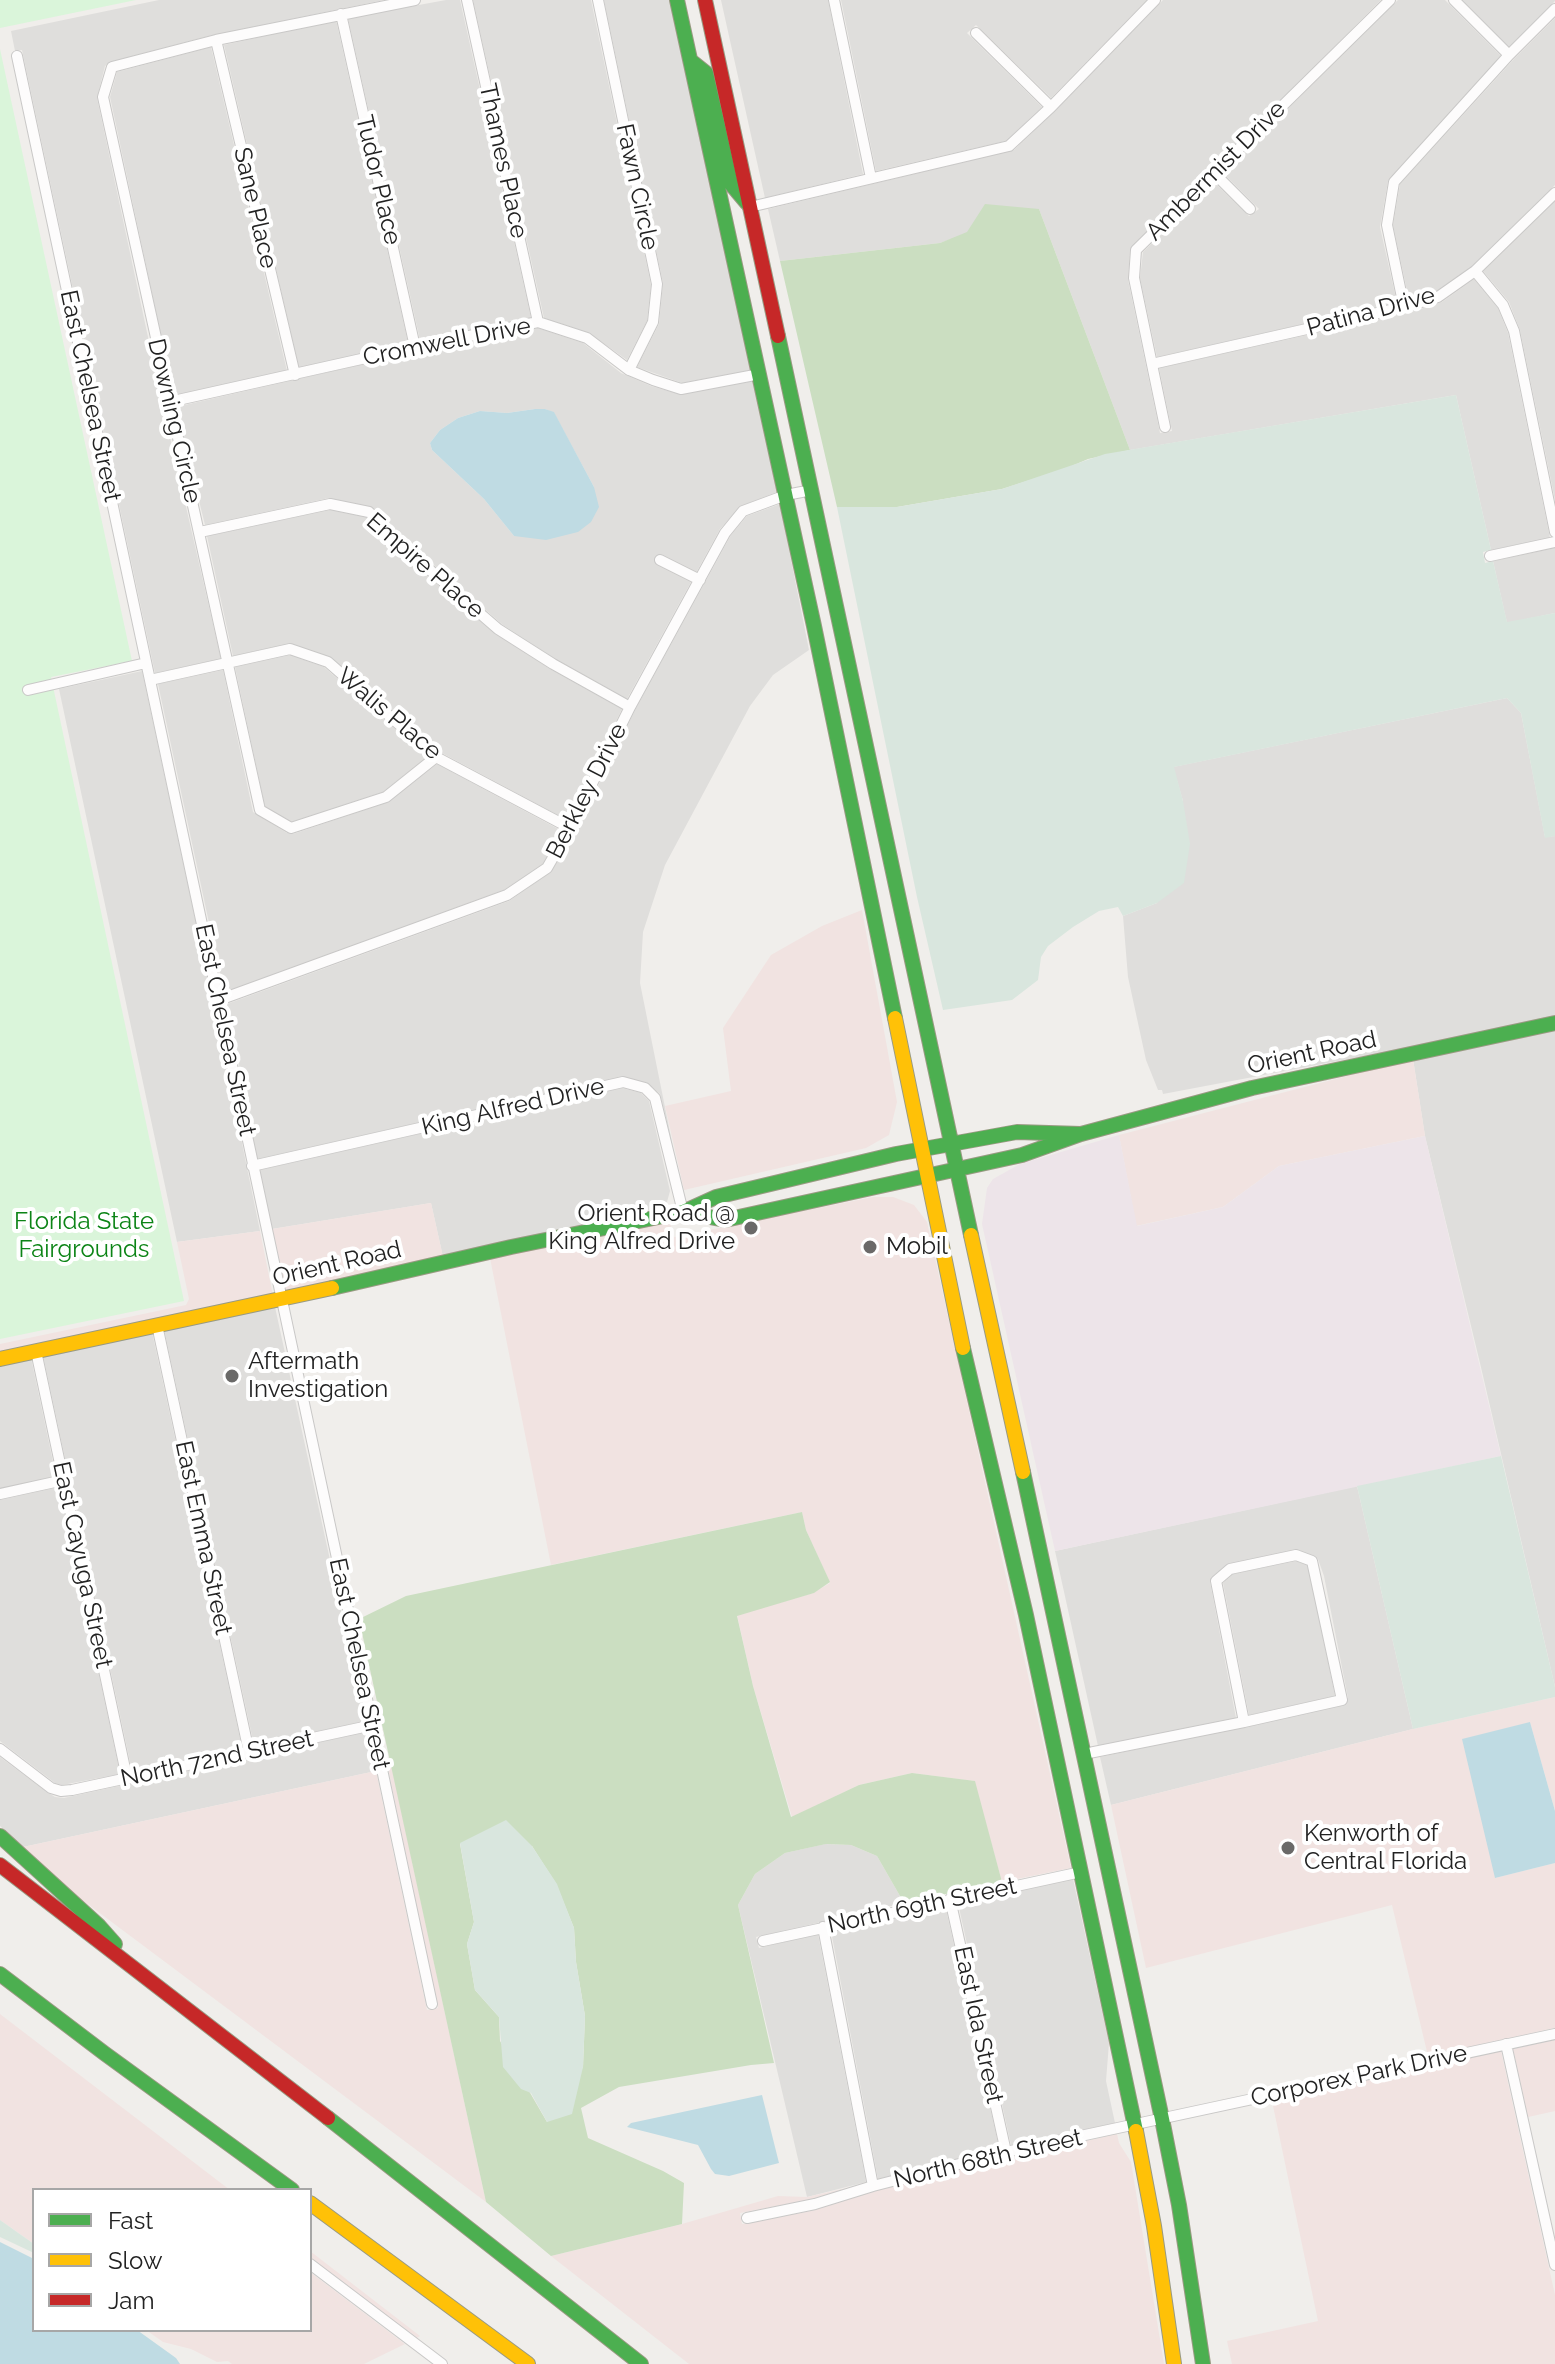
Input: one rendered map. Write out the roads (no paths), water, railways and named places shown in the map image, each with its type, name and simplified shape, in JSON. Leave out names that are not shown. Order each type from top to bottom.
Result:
[{"type":"main road","points":[[677,0],[786,495],[962,1345],[1008,1533],[1135,2124],[1174,2364]]},
{"type":"main road","points":[[705,0],[1162,2119],[1179,2205],[1203,2364]]},
{"type":"main road","points":[[691,61],[706,73],[731,184],[750,207]]},
{"type":"main road","points":[[731,242],[738,222],[750,207]]},
{"type":"main road","name":"Orient Road","points":[[683,1212],[725,1220],[1022,1155],[1081,1134],[1252,1088],[1555,1023]]},
{"type":"main road","name":"Orient Road","points":[[0,1359],[683,1212],[716,1197],[921,1149],[1017,1132],[1081,1134]]},
{"type":"main road","points":[[1067,1806],[1100,1832]]},
{"type":"main road","points":[[1080,1867],[1100,1832]]},
{"type":"main road","points":[[0,1836],[99,1926],[137,1971]]},
{"type":"main road","points":[[0,1865],[641,2364]]},
{"type":"main road","points":[[0,1974],[289,2188]]},
{"type":"main road","points":[[0,1986],[104,2053]]},
{"type":"main road","points":[[312,2204],[528,2364]]},
{"type":"street","points":[[341,14],[415,0]]},
{"type":"street","name":"Thames Place","points":[[467,0],[538,322]]},
{"type":"street","name":"Fawn Circle","points":[[598,0],[657,284],[653,322],[629,370]]},
{"type":"street","points":[[834,0],[871,178]]},
{"type":"street","points":[[750,207],[1009,146],[1155,0]]},
{"type":"street","name":"Ambermist Drive","points":[[1165,427],[1134,278],[1136,250],[1390,0]]},
{"type":"street","points":[[1454,0],[1509,55]]},
{"type":"street","points":[[1404,307],[1387,225],[1394,182],[1555,9]]},
{"type":"street","name":"Downing Circle","points":[[341,14],[216,40],[112,67],[103,97],[260,810],[291,828],[386,797],[436,757]]},
{"type":"street","name":"Tudor Place","points":[[341,14],[415,347]]},
{"type":"street","points":[[976,33],[1051,107]]},
{"type":"street","name":"Sane Place","points":[[216,40],[295,375]]},
{"type":"street","name":"East Chelsea Street","points":[[17,56],[432,2004]]},
{"type":"street","points":[[1214,173],[1250,209]]},
{"type":"street","name":"Patina Drive","points":[[1152,364],[1438,297],[1475,271],[1555,193]]},
{"type":"street","points":[[1475,271],[1503,305],[1514,331],[1555,532]]},
{"type":"street","name":"Cromwell Drive","points":[[169,402],[538,322],[587,338],[629,370],[681,389],[760,374]]},
{"type":"street","name":"Berkley Drive","points":[[219,1000],[507,895],[547,868],[725,533],[743,511],[786,495],[812,490]]},
{"type":"street","name":"Empire Place","points":[[200,532],[330,504],[369,512],[498,629],[630,707]]},
{"type":"street","points":[[1490,556],[1555,542]]},
{"type":"street","points":[[660,560],[700,580]]},
{"type":"street","name":"Walis Place","points":[[150,680],[290,649],[328,662],[436,757],[570,828]]},
{"type":"street","points":[[28,690],[146,663]]},
{"type":"street","name":"King Alfred Drive","points":[[252,1166],[623,1082],[645,1088],[655,1098],[683,1212]]},
{"type":"street","name":"East Emma Street","points":[[157,1325],[249,1752]]},
{"type":"street","name":"East Cayuga Street","points":[[36,1351],[127,1778]]},
{"type":"street","points":[[0,1494],[64,1480]]},
{"type":"street","points":[[1084,1754],[1244,1722],[1342,1700],[1312,1561],[1296,1555],[1230,1569],[1216,1581],[1244,1722]]},
{"type":"street","name":"North 72nd Street","points":[[0,1749],[51,1788],[61,1791],[373,1725]]},
{"type":"street","name":"North 69th Street","points":[[763,1941],[1080,1867]]},
{"type":"street","name":"East Ida Street","points":[[950,1899],[1006,2152]]},
{"type":"street","points":[[823,1927],[873,2186]]},
{"type":"street","name":"Corporex Park Drive","points":[[1162,2119],[1555,2034]]},
{"type":"street","points":[[1506,2044],[1555,2265]]},
{"type":"street","name":"North 68th Street","points":[[747,2218],[815,2204],[1006,2152],[1162,2119]]},
{"type":"street","points":[[312,2266],[442,2364]]},
{"type":"water","points":[[535,409],[554,412],[594,487],[599,507],[591,522],[578,532],[546,540],[514,536],[484,499],[432,450],[430,443],[440,430],[458,418],[480,411],[507,413]]},
{"type":"water","points":[[1530,1722],[1555,1811],[1555,1863],[1495,1878],[1462,1739]]},
{"type":"water","points":[[762,2095],[779,2163],[729,2176],[715,2174],[698,2145],[627,2127],[631,2123]]},
{"type":"water","points":[[0,2242],[32,2258],[32,2332],[140,2332],[180,2364],[0,2364]]},
{"type":"place","name":"Orient Road @ King Alfred Drive","points":[[751,1228]]},
{"type":"place","name":"Mobil","points":[[870,1247]]},
{"type":"place","name":"Aftermath Investigation","points":[[232,1376]]},
{"type":"place","name":"Kenworth of Central Florida","points":[[1288,1848]]},
{"type":"park label","name":"Florida State Fairgrounds","points":[[84,1236]]}]
